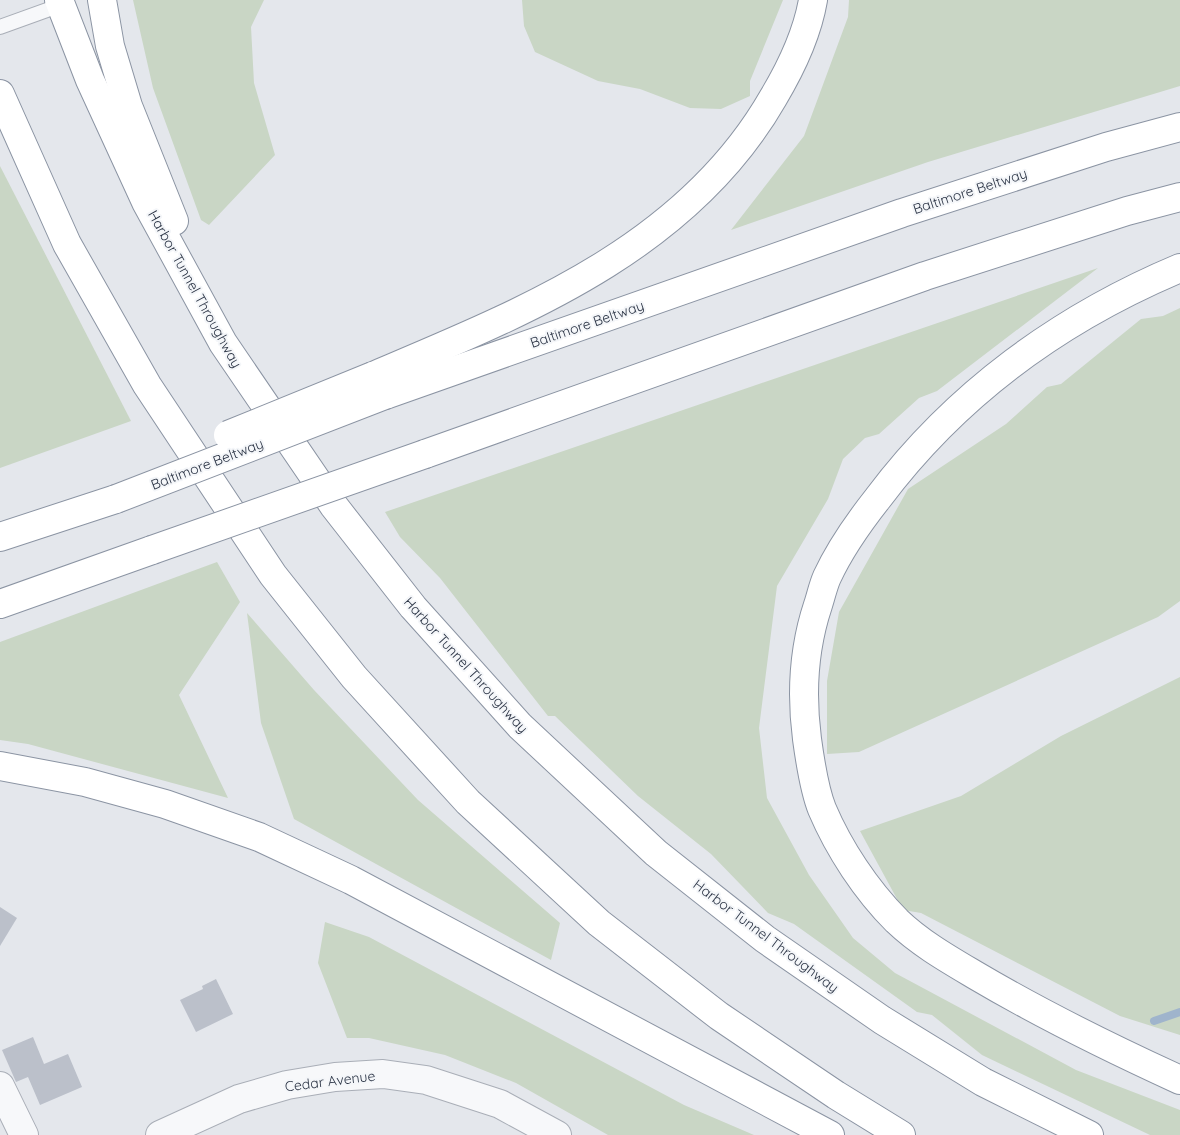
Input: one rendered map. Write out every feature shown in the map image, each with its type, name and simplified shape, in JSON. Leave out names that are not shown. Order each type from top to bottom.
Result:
[{"type":"highway","points":[[102,0],[110,46],[128,106],[223,343]]},
{"type":"highway","points":[[379,385],[481,330],[576,283],[631,248],[676,212],[727,164],[762,117],[789,71],[810,15],[813,0]]},
{"type":"highway","name":"Harbor Tunnel Throughway","points":[[60,3],[90,80],[142,193],[223,343],[334,506],[412,607],[520,726],[656,853],[765,939],[882,1020],[983,1082],[1089,1135]]},
{"type":"highway","points":[[0,94],[67,244],[147,385],[273,575],[354,677],[468,802],[599,922],[719,1016],[836,1096],[901,1135]]},
{"type":"highway","name":"Baltimore Beltway","points":[[0,537],[379,385],[1106,147],[1180,127]]},
{"type":"highway","points":[[0,604],[925,276],[1127,211],[1180,197]]},
{"type":"highway","points":[[1180,268],[1091,311],[1033,347],[988,383],[941,425],[899,469],[857,525],[827,578],[812,622],[804,665],[803,707],[809,757],[821,806],[840,845],[868,888],[898,922],[936,952],[1019,1002],[1180,1080]]},
{"type":"highway","points":[[0,529],[111,492]]},
{"type":"highway","points":[[0,766],[85,782],[165,804],[259,837],[351,880],[830,1135]]},
{"type":"street","name":"Cedar Avenue","points":[[160,1135],[240,1100],[287,1085],[335,1077],[383,1074],[426,1080],[500,1104],[557,1135]]},
{"type":"street","points":[[0,1086],[24,1135]]},
{"type":"lane","points":[[0,27],[60,3]]},
{"type":"green space","points":[[133,0],[264,0],[251,27],[254,83],[275,155],[209,225],[201,220],[153,88]]},
{"type":"green space","points":[[522,0],[783,0],[750,81],[750,96],[721,109],[690,108],[640,89],[598,81],[535,52],[524,26]]},
{"type":"green space","points":[[849,0],[1180,0],[1180,86],[928,162],[731,230],[804,136],[848,17]]},
{"type":"green space","points":[[0,166],[131,421],[0,468]]},
{"type":"green space","points":[[1098,268],[937,391],[919,398],[879,434],[865,438],[843,459],[828,499],[777,586],[759,728],[767,798],[809,875],[853,938],[895,973],[1076,1070],[1180,1110],[1180,1135],[1150,1135],[982,1055],[932,1015],[917,1012],[794,924],[768,913],[711,854],[638,796],[555,716],[548,716],[440,578],[400,537],[385,512]]},
{"type":"green space","points":[[1180,308],[1180,601],[1158,617],[859,752],[827,754],[827,681],[839,612],[908,489],[1006,424],[1047,387],[1061,384],[1141,319],[1163,316]]},
{"type":"green space","points":[[217,562],[240,602],[179,695],[228,798],[28,744],[0,740],[0,642]]},
{"type":"green space","points":[[247,613],[314,690],[418,800],[560,923],[551,960],[294,819],[261,723]]},
{"type":"green space","points":[[1180,677],[1180,1035],[1120,1016],[921,913],[903,910],[860,831],[961,796],[1061,736]]},
{"type":"green space","points":[[325,922],[369,937],[684,1105],[754,1135],[608,1135],[516,1083],[445,1055],[369,1038],[347,1038],[318,963]]},
{"type":"building","points":[[0,907],[17,918],[0,946]]},
{"type":"building","points":[[216,979],[233,1014],[196,1032],[180,1000],[203,989],[202,986]]},
{"type":"building","points":[[33,1037],[44,1064],[68,1054],[82,1087],[40,1105],[28,1077],[16,1082],[2,1050]]},
{"type":"waterway","points":[[1154,1021],[1180,1012]]}]
